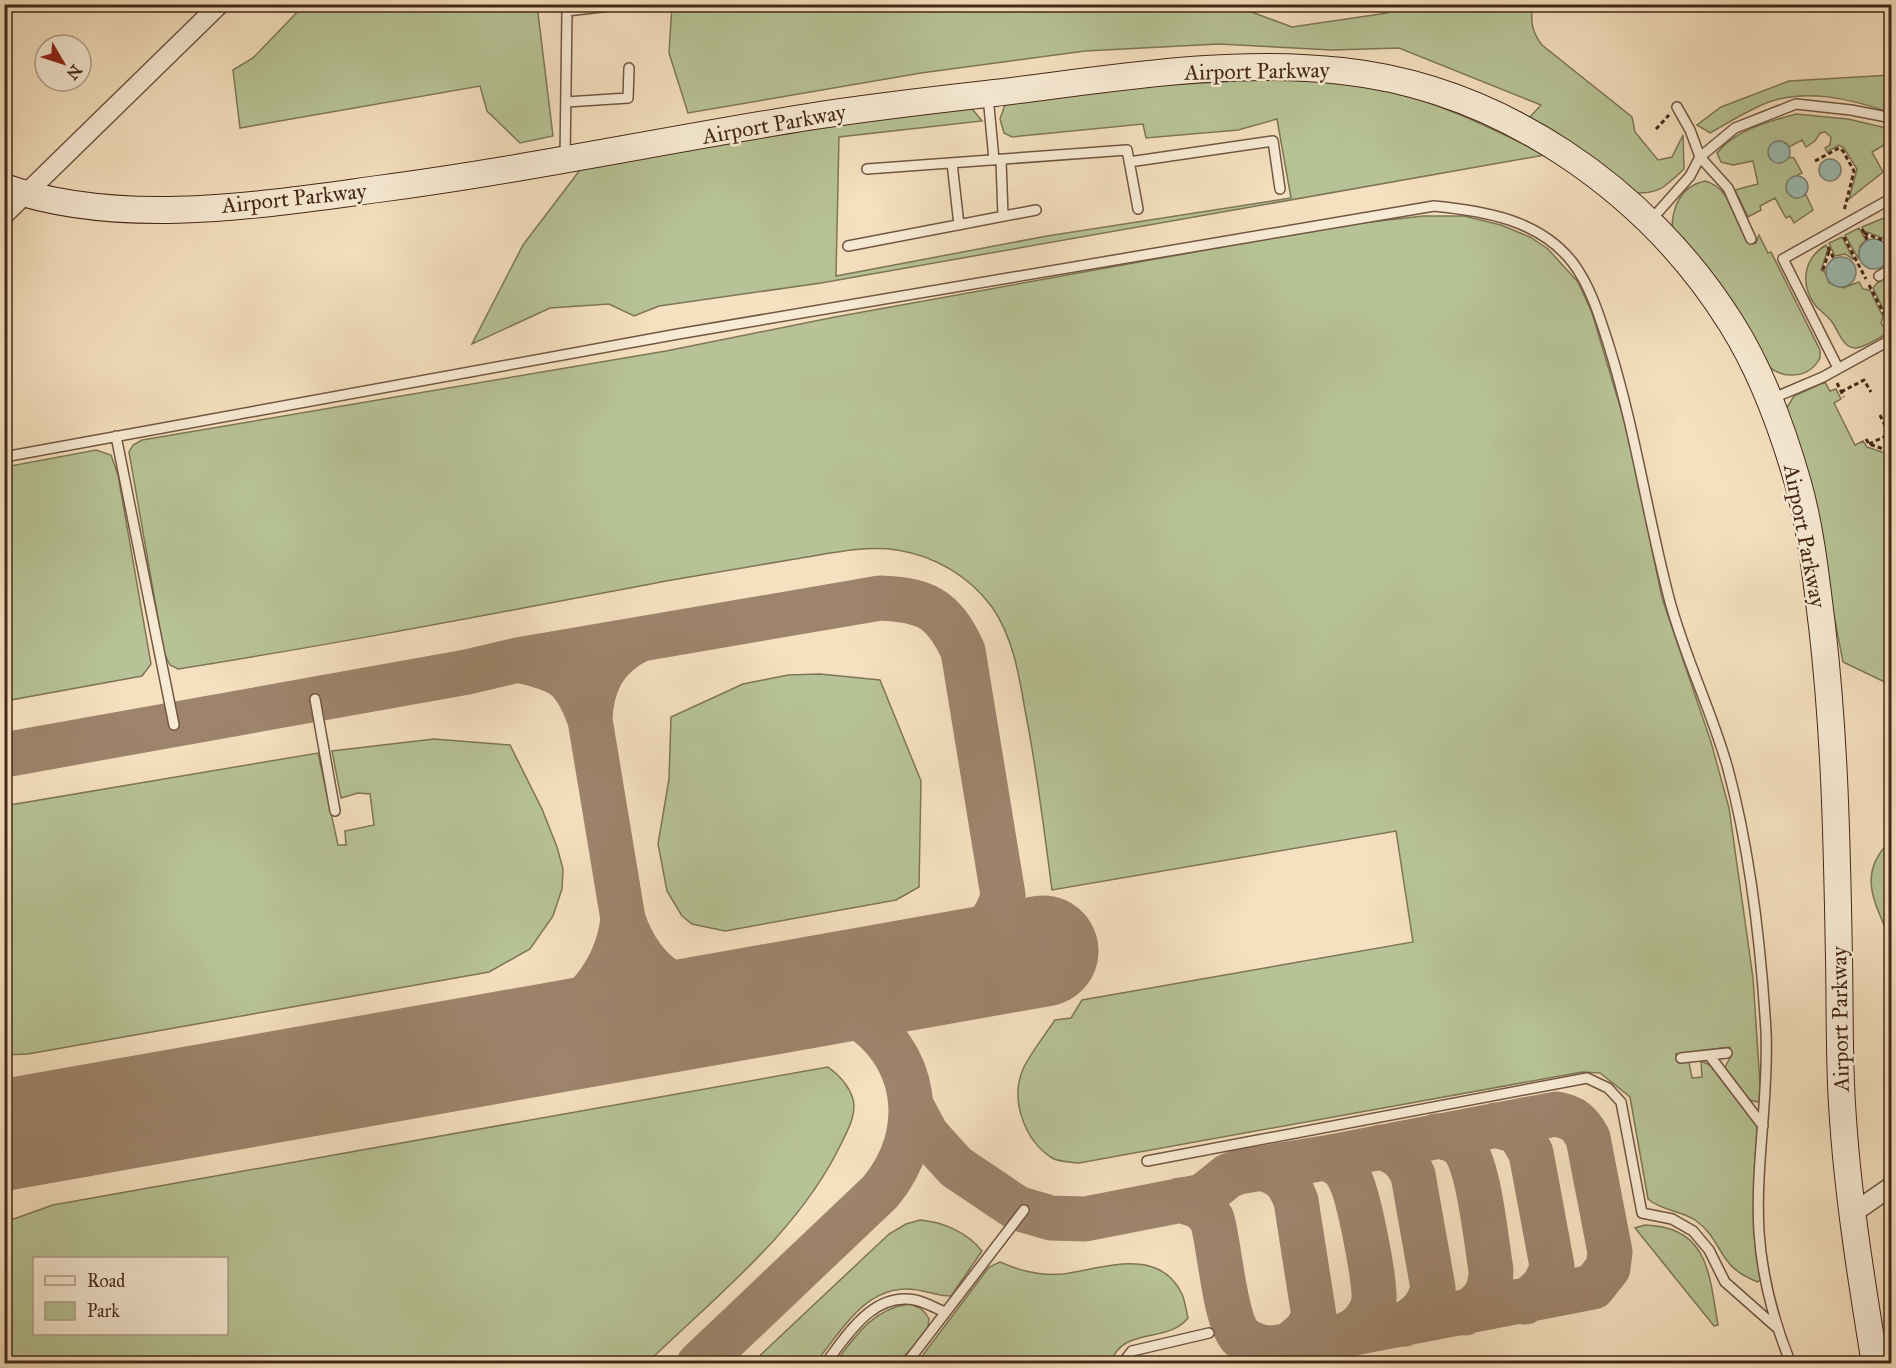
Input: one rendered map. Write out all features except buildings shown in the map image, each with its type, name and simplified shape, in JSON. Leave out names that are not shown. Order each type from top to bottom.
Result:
[{"type":"main road","name":"Airport Parkway","points":[[15,191],[127,210],[216,207],[336,195],[565,161],[801,118],[988,93],[1220,68],[1292,67],[1378,76],[1431,89],[1466,101],[1534,135],[1615,190],[1649,222],[1693,269],[1731,322],[1771,399],[1805,513],[1830,691],[1837,805],[1841,1102],[1852,1213],[1875,1364]]},
{"type":"street","points":[[4,215],[15,191],[220,4]]},
{"type":"street","points":[[1852,1213],[1892,1186]]},
{"type":"lane","points":[[565,161],[567,11],[627,4]]},
{"type":"lane","points":[[566,102],[628,98],[629,68]]},
{"type":"lane","points":[[988,93],[998,160],[1003,216]]},
{"type":"lane","points":[[1649,222],[1690,176],[1700,157],[1736,128],[1796,104],[1851,110],[1892,118]]},
{"type":"lane","points":[[1677,107],[1690,130],[1700,157],[1728,188],[1751,239]]},
{"type":"lane","points":[[1130,162],[1273,141],[1280,189]]},
{"type":"lane","points":[[867,169],[1127,150],[1138,209]]},
{"type":"lane","points":[[952,163],[959,225]]},
{"type":"lane","points":[[1838,368],[1783,260],[1892,198]]},
{"type":"lane","points":[[4,457],[678,334],[1434,206],[1463,209],[1512,220],[1548,238],[1573,264],[1591,296],[1621,385],[1670,602],[1728,767],[1745,842],[1766,1030],[1759,1232],[1776,1327],[1791,1364]]},
{"type":"lane","points":[[848,246],[1036,210]]},
{"type":"lane","points":[[1879,276],[1892,269]]},
{"type":"lane","points":[[1771,399],[1838,368],[1892,339]]},
{"type":"lane","points":[[116,436],[174,725]]},
{"type":"lane","points":[[315,699],[335,811]]},
{"type":"lane","points":[[1681,1058],[1727,1053]]},
{"type":"lane","points":[[1709,1055],[1763,1126]]},
{"type":"lane","points":[[1147,1161],[1587,1078],[1608,1088],[1621,1102],[1642,1214],[1672,1219],[1693,1231],[1709,1250],[1725,1282],[1776,1327]]},
{"type":"lane","points":[[906,1364],[1024,1210]]},
{"type":"lane","points":[[825,1364],[854,1326],[876,1306],[896,1298],[918,1300],[946,1312]]},
{"type":"lane","points":[[1122,1364],[1132,1352],[1209,1333]]},
{"type":"path","points":[[1656,129],[1677,107]]},
{"type":"path","points":[[1815,161],[1839,148],[1854,171],[1839,228]]},
{"type":"path","points":[[1864,233],[1882,240]]},
{"type":"path","points":[[1823,270],[1830,250]]},
{"type":"path","points":[[1841,392],[1864,380],[1871,392]]},
{"type":"path","points":[[1869,444],[1890,433],[1880,415]]},
{"type":"path","points":[[1866,439],[1869,444],[1892,452]]},
{"type":"green space","points":[[846,4],[849,7],[885,4],[1230,4],[1292,27],[1387,13],[1391,5],[1533,5],[1533,26],[1542,45],[1632,117],[1635,132],[1658,160],[1672,157],[1683,135],[1684,169],[1668,184],[1657,190],[1636,193],[1528,119],[1541,105],[1399,48],[1332,50],[1219,44],[1085,51],[921,73],[688,113],[669,53],[672,5]]},
{"type":"green space","points":[[304,5],[537,5],[553,136],[520,143],[487,111],[480,86],[240,128],[233,70],[253,58]]},
{"type":"green space","points":[[1891,75],[1891,113],[1860,103],[1828,97],[1795,96],[1764,104],[1710,133],[1697,125],[1721,107],[1789,81]]},
{"type":"green space","points":[[1297,78],[1346,83],[1397,93],[1441,107],[1545,155],[821,283],[659,306],[634,316],[609,304],[550,308],[472,344],[523,245],[580,170],[784,132],[969,105],[982,121],[839,137],[836,276],[1047,236],[1291,198],[1277,119],[1238,130],[1146,138],[1143,124],[1012,137],[1004,133],[1000,119],[1006,102],[1164,85]]},
{"type":"green space","points":[[1796,114],[1848,119],[1891,129],[1891,141],[1872,152],[1883,172],[1849,199],[1857,169],[1844,148],[1839,145],[1827,152],[1825,148],[1830,145],[1831,137],[1825,132],[1820,133],[1815,141],[1806,147],[1802,140],[1789,147],[1787,144],[1780,163],[1789,157],[1794,158],[1802,173],[1796,176],[1795,198],[1806,195],[1813,210],[1794,223],[1790,216],[1786,218],[1775,198],[1760,206],[1761,210],[1748,217],[1735,190],[1758,184],[1753,161],[1733,165],[1721,162],[1717,153],[1724,145],[1743,132]]},
{"type":"green space","points":[[1705,181],[1722,191],[1750,244],[1756,243],[1759,235],[1768,253],[1771,252],[1820,350],[1820,358],[1809,370],[1787,375],[1766,364],[1672,229],[1676,205],[1684,193]]},
{"type":"green space","points":[[1423,216],[1464,216],[1501,225],[1530,237],[1548,249],[1578,282],[1592,313],[1628,433],[1662,598],[1711,742],[1729,808],[1753,978],[1761,1099],[1757,1102],[1747,1098],[1730,1077],[1725,1067],[1731,1056],[1730,1047],[1676,1054],[1679,1063],[1689,1062],[1692,1078],[1702,1077],[1701,1061],[1710,1065],[1757,1126],[1759,1132],[1754,1232],[1761,1279],[1758,1282],[1734,1269],[1705,1228],[1695,1220],[1659,1206],[1648,1199],[1630,1097],[1600,1073],[1582,1072],[1079,1163],[1052,1158],[1042,1150],[1034,1141],[1022,1117],[1018,1092],[1020,1079],[1027,1061],[1055,1020],[1071,1018],[1082,1000],[1413,942],[1396,831],[1052,890],[1033,755],[1020,683],[1010,644],[999,619],[983,596],[962,577],[938,562],[897,550],[858,549],[178,669],[170,665],[164,653],[129,452],[133,445],[142,440],[666,351],[835,317],[1344,225]]},
{"type":"green space","points":[[1886,217],[1892,219],[1891,264],[1887,267],[1891,254],[1886,239],[1864,231],[1862,227]]},
{"type":"green space","points":[[1859,228],[1866,240],[1860,246],[1858,258],[1845,235]]},
{"type":"green space","points":[[1842,237],[1854,260],[1845,254],[1835,256],[1829,243]]},
{"type":"green space","points":[[1826,245],[1828,249],[1821,270],[1825,272],[1829,283],[1843,288],[1859,282],[1863,289],[1870,290],[1883,317],[1881,323],[1890,332],[1865,346],[1856,348],[1844,342],[1832,322],[1810,297],[1806,280],[1808,265],[1812,257]]},
{"type":"green space","points":[[1891,275],[1885,294],[1891,305],[1891,316],[1886,315],[1873,288]]},
{"type":"green space","points":[[1825,382],[1830,391],[1836,389],[1841,399],[1834,403],[1855,445],[1863,441],[1867,447],[1891,455],[1891,685],[1843,662],[1823,559],[1786,409],[1794,396]]},
{"type":"green space","points":[[96,450],[111,455],[118,475],[151,664],[142,676],[5,701],[5,467]]},
{"type":"green space","points":[[820,674],[880,680],[921,781],[919,887],[896,900],[725,931],[692,924],[682,916],[667,891],[658,844],[669,779],[671,717],[743,684],[788,675]]},
{"type":"green space","points":[[434,739],[510,745],[542,809],[563,869],[562,889],[553,916],[530,949],[489,972],[28,1054],[5,1055],[4,806],[318,753],[338,845],[346,845],[345,831],[374,825],[370,794],[358,793],[341,798],[332,751]]},
{"type":"green space","points":[[1891,840],[1891,942],[1875,902],[1871,877],[1880,853]]},
{"type":"green space","points":[[828,1067],[846,1085],[854,1104],[851,1121],[842,1142],[804,1205],[755,1261],[647,1363],[5,1363],[5,1222],[53,1205]]},
{"type":"green space","points":[[920,1220],[937,1223],[962,1233],[982,1251],[951,1296],[911,1289],[890,1291],[864,1305],[843,1327],[815,1363],[752,1363],[889,1234],[906,1224]]},
{"type":"green space","points":[[1645,1225],[1666,1228],[1682,1234],[1694,1244],[1708,1271],[1718,1325],[1714,1326],[1635,1228]]},
{"type":"green space","points":[[1000,1262],[1015,1268],[1047,1274],[1063,1274],[1128,1264],[1158,1269],[1171,1278],[1181,1292],[1188,1318],[1169,1331],[1134,1339],[1124,1344],[1116,1352],[1111,1363],[917,1363],[989,1267]]},
{"type":"green space","points":[[909,1304],[921,1309],[929,1319],[927,1333],[897,1363],[834,1364],[857,1334],[875,1318],[896,1307]]},
{"type":"water","points":[[1779,141],[1787,144],[1790,152],[1787,160],[1779,163],[1771,160],[1768,152],[1771,144]]},
{"type":"water","points":[[1830,159],[1838,162],[1841,170],[1838,178],[1830,181],[1822,178],[1819,170],[1822,162]]},
{"type":"water","points":[[1797,176],[1805,179],[1808,187],[1805,195],[1797,198],[1789,195],[1786,187],[1789,179]]},
{"type":"water","points":[[1874,239],[1880,240],[1888,248],[1888,260],[1880,268],[1874,269],[1868,268],[1860,260],[1859,254],[1860,248],[1868,240]]},
{"type":"water","points":[[1841,257],[1847,258],[1855,266],[1855,278],[1847,286],[1841,287],[1835,286],[1827,278],[1826,272],[1827,266],[1835,258]]},
{"type":"taxiway","points":[[4,755],[467,672],[518,660],[880,598],[910,601],[921,604],[940,616],[956,636],[963,651],[1003,895],[1000,907],[987,927],[942,969]]},
{"type":"taxiway","points":[[518,660],[546,667],[565,677],[578,693],[590,720],[593,695],[602,672],[617,654],[639,640]]},
{"type":"taxiway","points":[[590,720],[623,919]]},
{"type":"taxiway","points":[[516,1044],[555,1024],[587,996],[611,962],[619,941],[623,919],[642,957],[669,982],[704,997],[745,1003]]},
{"type":"taxiway","points":[[699,1364],[880,1192],[896,1169],[906,1145],[911,1120],[910,1095],[903,1071],[892,1049],[874,1029],[851,1012],[805,992]]},
{"type":"taxiway","points":[[912,1107],[927,1135],[956,1167],[1017,1208],[1051,1218],[1085,1219],[1203,1196],[1228,1176],[1238,1172],[1325,1158],[1332,1161],[1347,1173],[1361,1216],[1374,1294],[1367,1317],[1354,1331],[1321,1342],[1274,1348],[1260,1347],[1247,1342],[1240,1336],[1230,1314],[1212,1219],[1201,1207],[1180,1200]]},
{"type":"taxiway","points":[[1325,1158],[1556,1114],[1567,1117],[1579,1125],[1588,1138],[1610,1252],[1608,1268],[1593,1287],[1344,1335]]},
{"type":"taxiway","points":[[1496,1125],[1519,1132],[1531,1153],[1552,1266],[1543,1287],[1525,1302]]},
{"type":"taxiway","points":[[1436,1136],[1452,1140],[1465,1150],[1475,1174],[1482,1207],[1491,1270],[1490,1284],[1482,1301],[1465,1313]]},
{"type":"taxiway","points":[[1380,1147],[1400,1156],[1413,1175],[1433,1288],[1423,1309],[1405,1324]]},
{"type":"taxiway","points":[[1259,1168],[1283,1178],[1296,1201],[1314,1316],[1307,1330],[1290,1345]]},
{"type":"runway","points":[[4,1135],[1043,951]]}]
